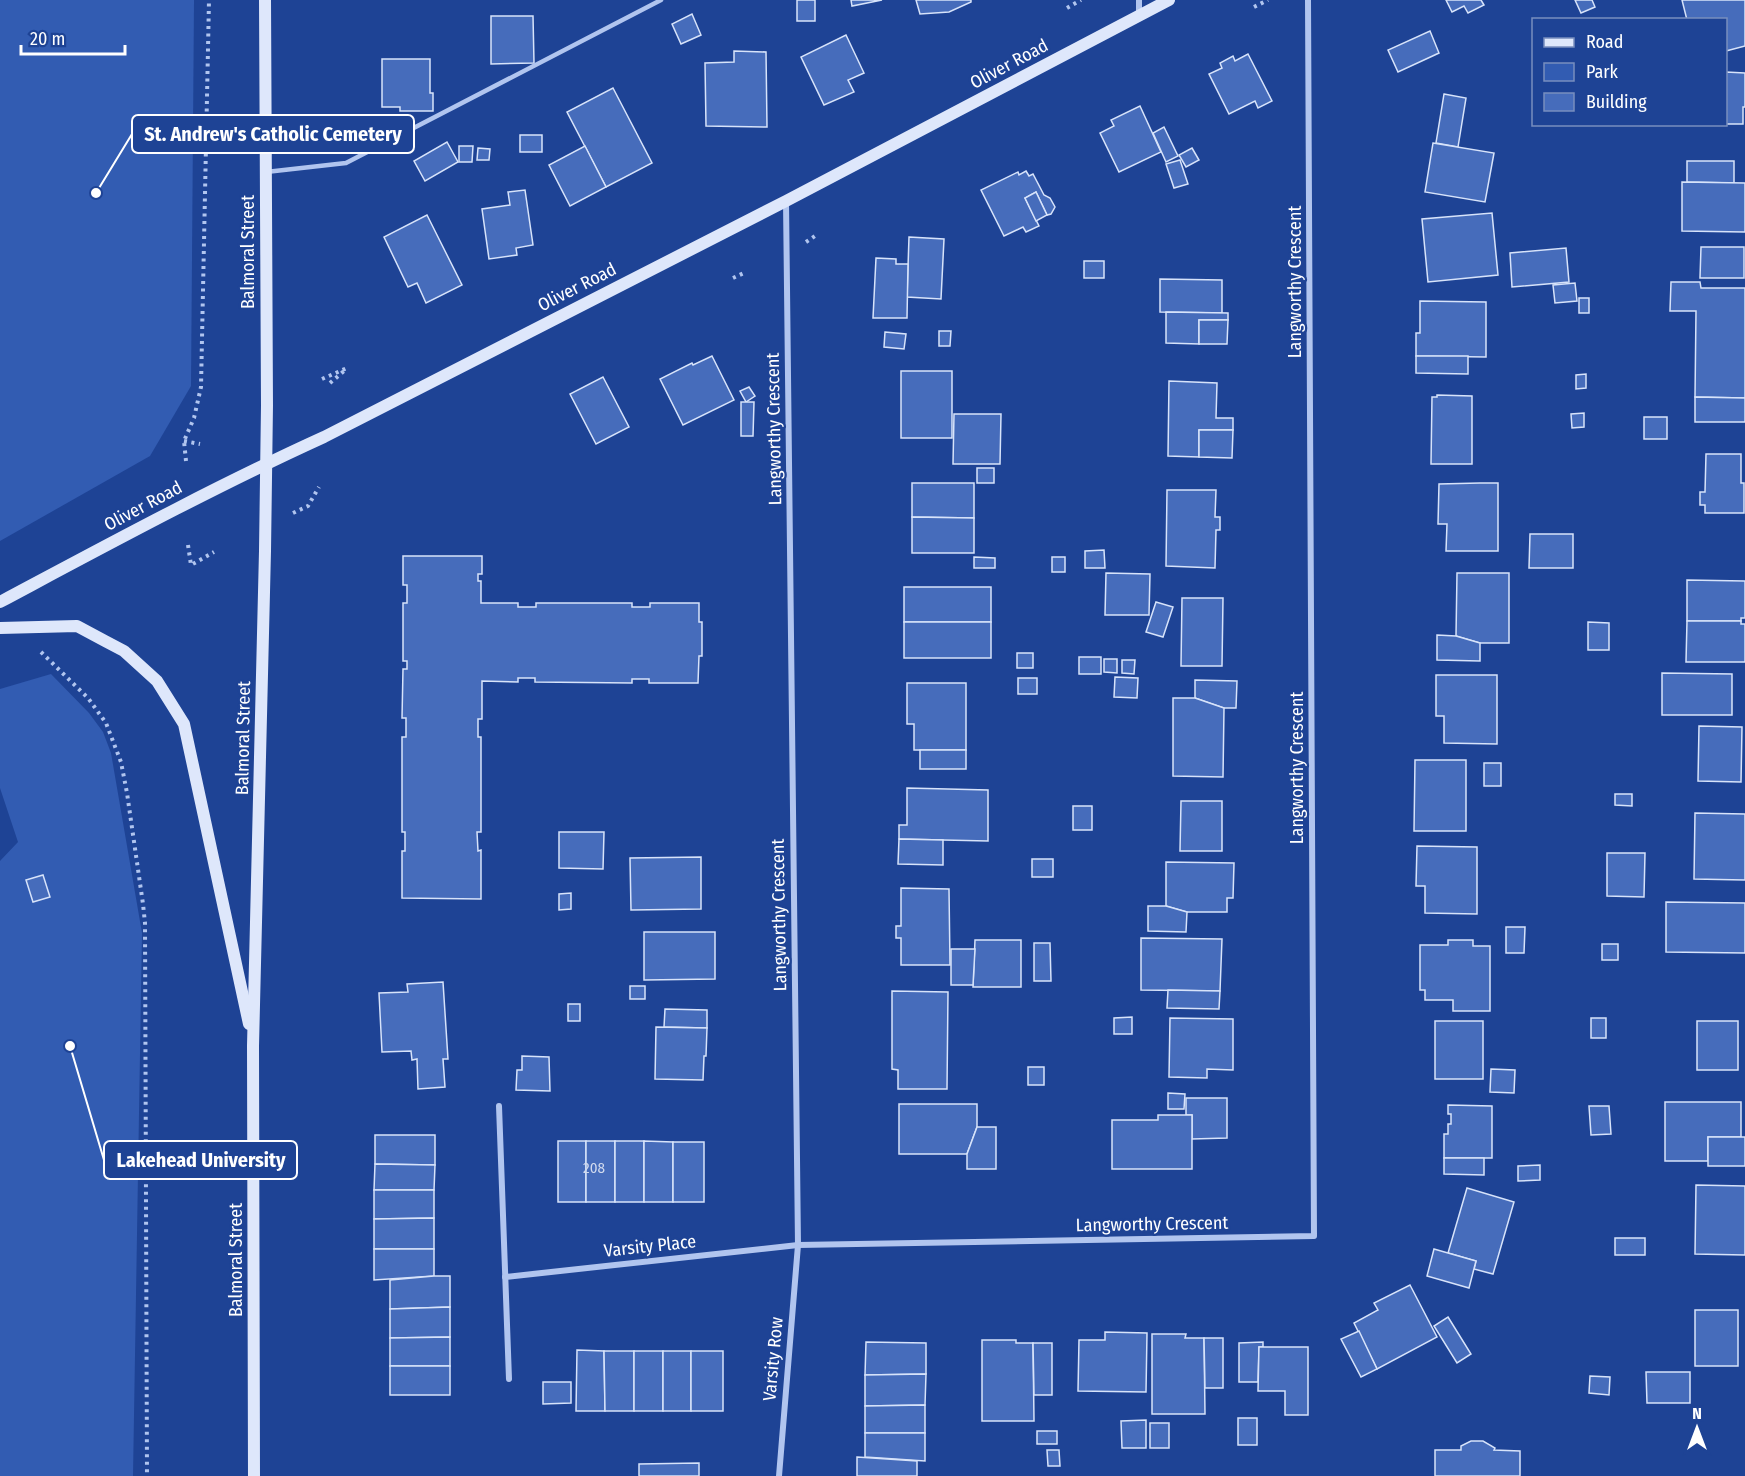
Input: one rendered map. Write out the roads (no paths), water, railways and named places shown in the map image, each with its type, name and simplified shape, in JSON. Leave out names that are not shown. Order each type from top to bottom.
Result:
[{"type":"main road","name":"Balmoral Street","points":[[254,1476],[253,1046],[266,463],[266,0]]},
{"type":"main road","name":"Oliver Road","points":[[0,602],[186,502],[324,437],[786,201],[1169,0]]},
{"type":"main road","points":[[0,628],[77,626],[124,651],[157,681],[184,724],[253,1046]]},
{"type":"street","points":[[1139,0],[1139,15]]},
{"type":"street","name":"Langworthy Crescent","points":[[786,201],[798,1245],[1314,1236],[1308,0]]},
{"type":"street","points":[[499,1106],[509,1379]]},
{"type":"street","name":"Varsity Place","points":[[505,1277],[798,1245]]},
{"type":"street","name":"Varsity Row","points":[[779,1476],[798,1245]]},
{"type":"lane","points":[[266,172],[346,163],[659,0]]},
{"type":"place","name":"St. Andrew's Catholic Cemetery","points":[[96,193]]},
{"type":"place","name":"Lakehead University","points":[[70,1046]]}]
